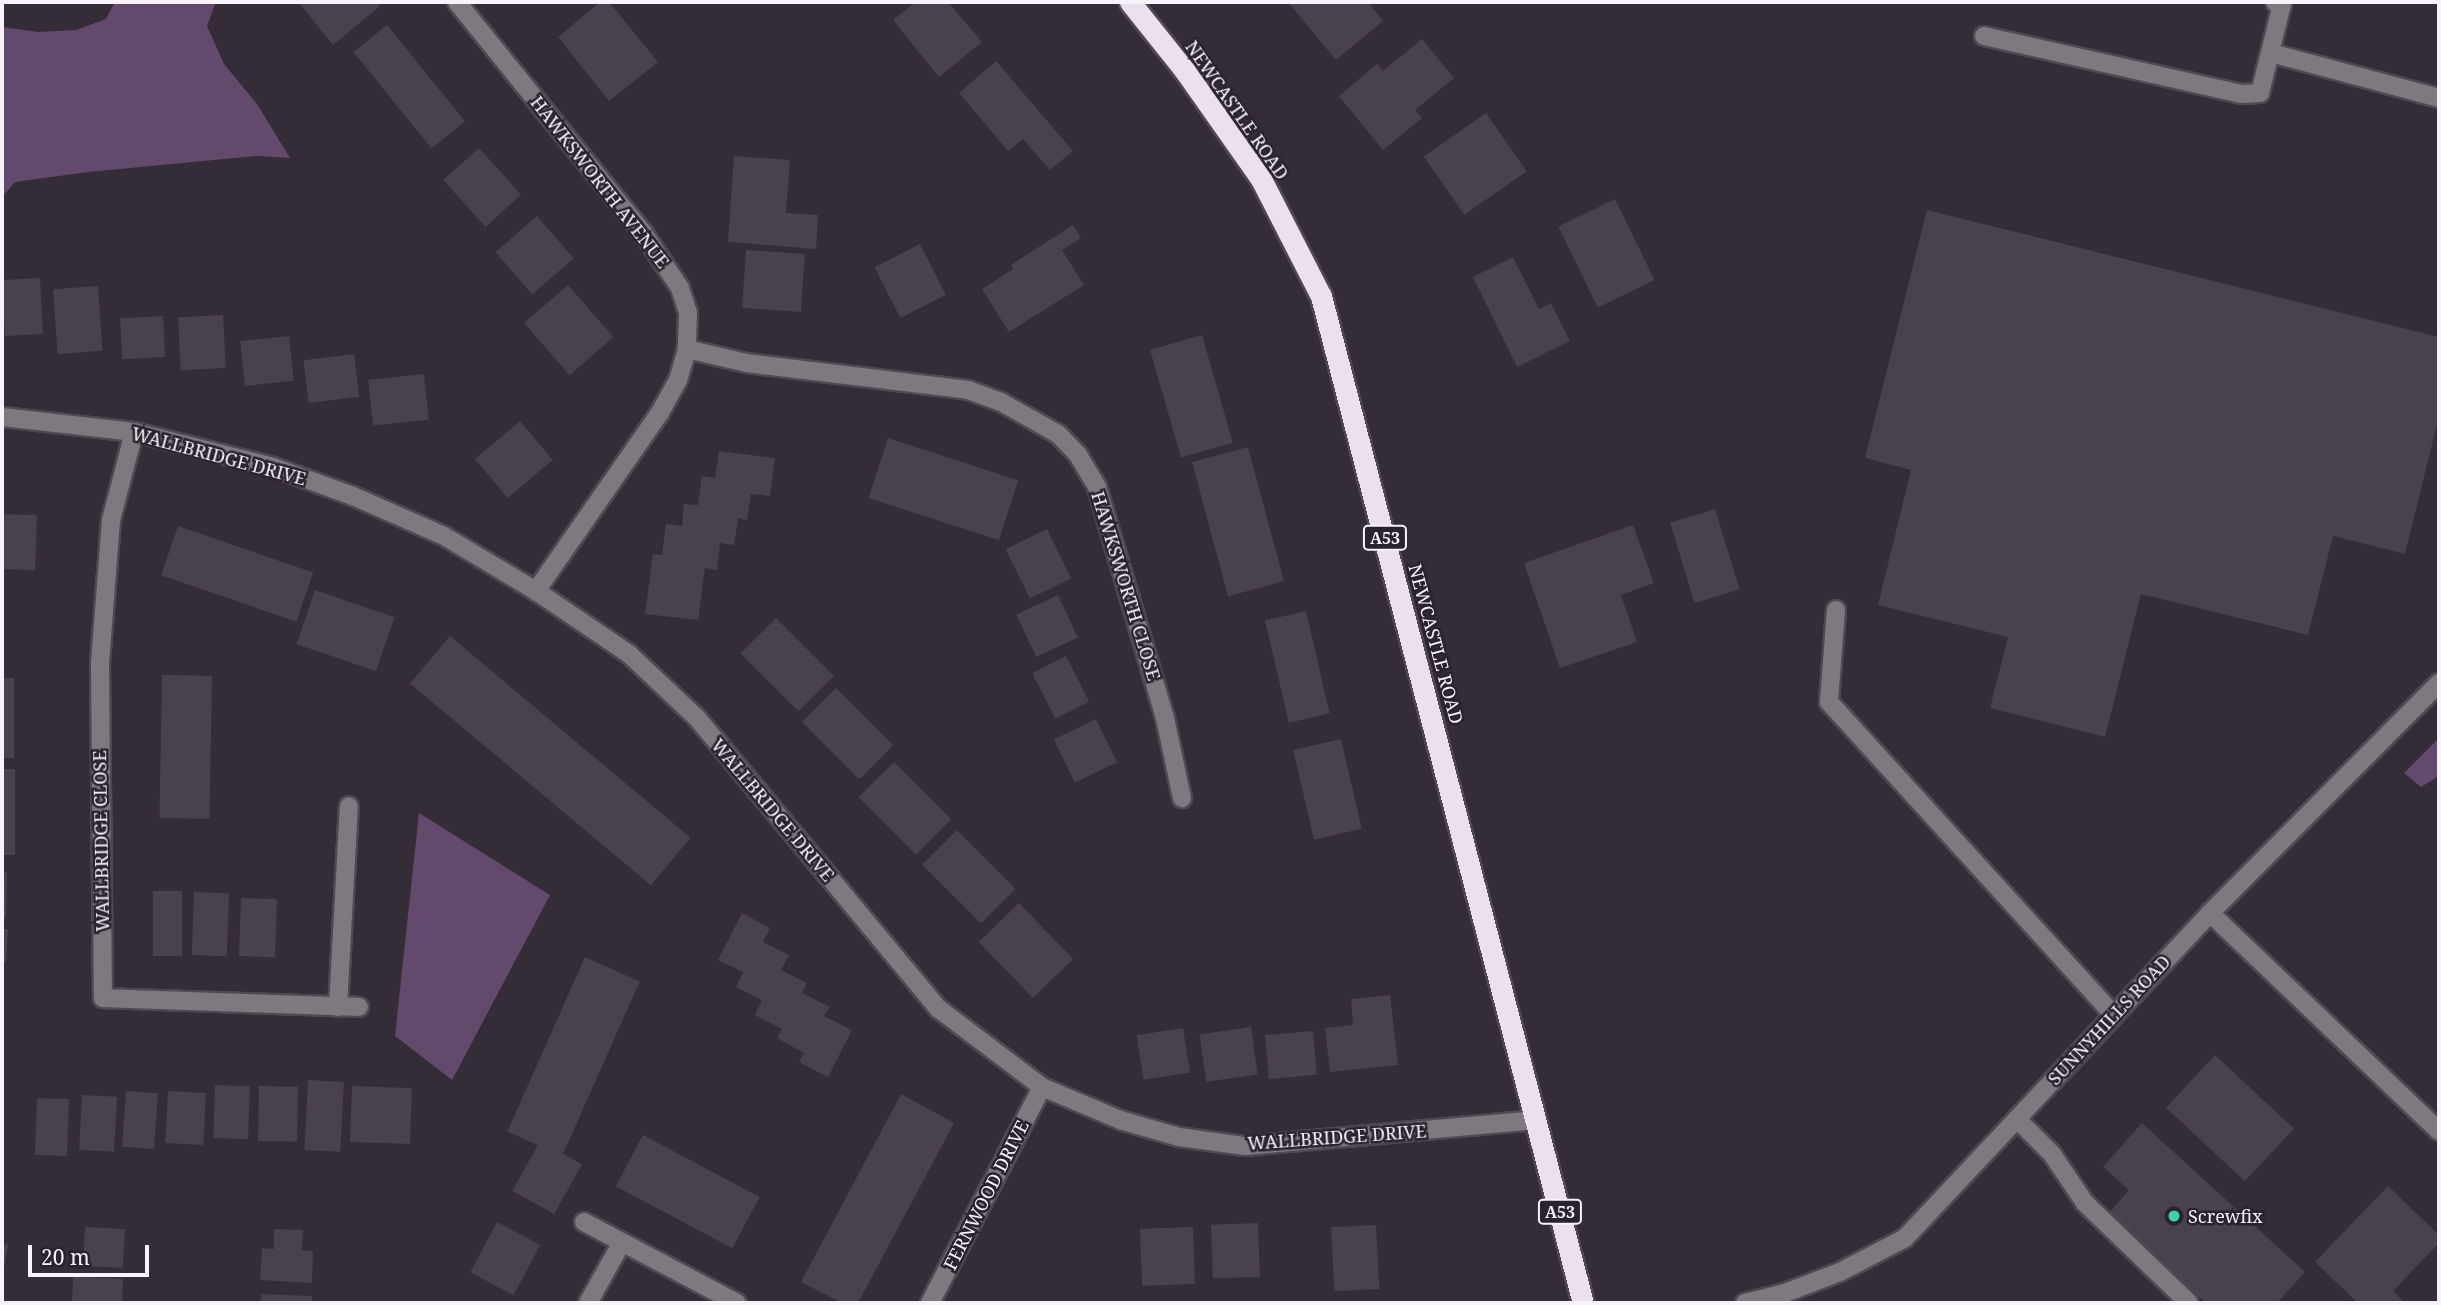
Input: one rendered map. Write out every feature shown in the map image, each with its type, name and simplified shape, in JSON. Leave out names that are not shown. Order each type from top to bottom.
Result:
[{"type":"highway","name":"NEWCASTLE ROAD","points":[[1130,2],[1185,71],[1261,180],[1321,296],[1583,1303]]},
{"type":"street","name":"HAWKSWORTH AVENUE","points":[[457,2],[643,234],[680,288],[688,313],[687,349],[678,380],[659,414],[536,591]]},
{"type":"street","points":[[1984,36],[2242,94],[2260,93],[2282,4],[2275,2]]},
{"type":"street","points":[[2271,53],[2439,98]]},
{"type":"street","name":"HAWKSWORTH CLOSE","points":[[687,349],[746,363],[968,390],[1021,411],[1058,434],[1078,455],[1097,487],[1165,718],[1182,798]]},
{"type":"street","name":"WALLBRIDGE DRIVE","points":[[2,417],[134,432],[273,467],[353,496],[444,536],[536,591],[629,653],[697,718],[939,1009],[1042,1087],[1120,1120],[1179,1137],[1245,1146],[1537,1120]]},
{"type":"street","name":"WALLBRIDGE CLOSE","points":[[134,432],[111,520],[100,663],[103,998],[359,1007]]},
{"type":"street","points":[[1836,610],[1829,702],[2114,1015]]},
{"type":"street","name":"SUNNYHILLS ROAD","points":[[1745,1303],[1785,1293],[1840,1272],[1905,1238],[2210,913],[2439,683]]},
{"type":"street","points":[[338,1007],[349,806]]},
{"type":"street","points":[[2210,913],[2439,1130]]},
{"type":"street","name":"FERNWOOD DRIVE","points":[[930,1303],[1042,1087]]},
{"type":"street","points":[[2017,1119],[2052,1154],[2085,1203],[2189,1303]]},
{"type":"street","points":[[584,1223],[737,1303]]},
{"type":"street","points":[[588,1303],[621,1244]]},
{"type":"shaded area","points":[[115,2],[216,2],[207,26],[224,64],[257,104],[290,158],[257,156],[88,172],[15,182],[2,197],[2,27],[38,32],[76,30],[106,19]]},
{"type":"shaded area","points":[[2439,738],[2439,776],[2421,787],[2404,773]]},
{"type":"shaded area","points":[[419,813],[550,895],[452,1080],[395,1036]]},
{"type":"building","points":[[377,2],[380,6],[333,45],[299,3]]},
{"type":"building","points":[[600,2],[609,2],[658,62],[609,101],[558,37]]},
{"type":"building","points":[[916,2],[948,2],[982,42],[939,77],[893,20]]},
{"type":"building","points":[[1288,2],[1368,2],[1383,21],[1336,60]]},
{"type":"building","points":[[387,25],[465,121],[432,148],[354,52]]},
{"type":"building","points":[[1422,39],[1454,78],[1415,110],[1422,118],[1383,150],[1339,96],[1377,64],[1383,71]]},
{"type":"building","points":[[996,61],[1073,151],[1050,170],[1023,139],[1008,151],[959,93]]},
{"type":"building","points":[[1486,113],[1527,171],[1464,215],[1424,157]]},
{"type":"building","points":[[479,148],[521,195],[485,227],[443,180]]},
{"type":"building","points":[[734,156],[790,160],[786,213],[818,215],[816,249],[728,242]]},
{"type":"building","points":[[1615,199],[1654,280],[1598,308],[1558,227]]},
{"type":"building","points":[[1927,210],[2439,337],[2439,416],[2405,554],[2333,536],[2308,635],[2141,594],[2105,737],[1990,708],[2008,637],[1878,605],[1911,470],[1865,458]]},
{"type":"building","points":[[537,216],[574,258],[532,294],[495,252]]},
{"type":"building","points":[[1073,225],[1081,238],[1062,250],[1084,285],[1009,332],[982,289],[1013,269],[1011,265]]},
{"type":"building","points":[[920,244],[946,295],[900,318],[875,267]]},
{"type":"building","points":[[746,250],[805,254],[801,312],[742,308]]},
{"type":"building","points":[[1513,257],[1539,309],[1551,303],[1570,341],[1517,367],[1473,277]]},
{"type":"building","points":[[40,278],[43,334],[5,336],[2,280]]},
{"type":"building","points":[[568,285],[613,337],[569,375],[524,323]]},
{"type":"building","points":[[98,286],[103,351],[58,354],[53,289]]},
{"type":"building","points":[[223,315],[226,368],[181,370],[178,317]]},
{"type":"building","points":[[163,316],[165,357],[122,359],[120,318]]},
{"type":"building","points":[[1202,335],[1233,443],[1181,458],[1150,350]]},
{"type":"building","points":[[289,336],[294,381],[245,386],[240,341]]},
{"type":"building","points":[[354,354],[359,397],[309,403],[303,360]]},
{"type":"building","points":[[424,374],[429,420],[373,426],[368,380]]},
{"type":"building","points":[[520,421],[553,460],[508,498],[475,459]]},
{"type":"building","points":[[888,438],[1018,480],[999,540],[869,498]]},
{"type":"building","points":[[1248,447],[1284,581],[1228,596],[1192,462]]},
{"type":"building","points":[[719,451],[775,458],[770,496],[751,494],[747,520],[738,518],[734,545],[720,543],[717,570],[705,568],[698,620],[645,614],[653,554],[662,555],[666,524],[682,526],[684,504],[698,505],[702,476],[715,478]]},
{"type":"building","points":[[1715,509],[1740,589],[1695,603],[1670,523]]},
{"type":"building","points":[[2,514],[37,515],[35,570],[2,569]]},
{"type":"building","points":[[1633,525],[1654,583],[1621,595],[1637,642],[1560,668],[1524,563]]},
{"type":"building","points":[[178,526],[313,573],[296,622],[161,575]]},
{"type":"building","points":[[1047,529],[1071,578],[1030,599],[1006,549]]},
{"type":"building","points":[[315,590],[394,617],[376,671],[296,644]]},
{"type":"building","points":[[1058,595],[1078,638],[1036,657],[1016,614]]},
{"type":"building","points":[[1306,611],[1330,713],[1289,723],[1265,620]]},
{"type":"building","points":[[776,618],[834,676],[799,711],[741,653]]},
{"type":"building","points":[[450,636],[691,838],[651,885],[410,683]]},
{"type":"building","points":[[1066,656],[1089,701],[1055,719],[1032,673]]},
{"type":"building","points":[[162,675],[212,676],[209,819],[160,818]]},
{"type":"building","points":[[2,678],[14,678],[14,758],[2,758]]},
{"type":"building","points":[[836,688],[893,745],[859,779],[802,722]]},
{"type":"building","points":[[1096,719],[1117,762],[1075,783],[1054,740]]},
{"type":"building","points":[[1341,739],[1362,829],[1314,840],[1293,750]]},
{"type":"building","points":[[894,762],[951,819],[916,855],[859,797]]},
{"type":"building","points":[[2,769],[15,769],[15,855],[2,855]]},
{"type":"building","points":[[957,830],[1016,889],[981,923],[922,865]]},
{"type":"building","points":[[2,872],[7,872],[6,918],[2,917]]},
{"type":"building","points":[[153,891],[182,891],[182,956],[153,956]]},
{"type":"building","points":[[194,892],[229,893],[227,956],[192,955]]},
{"type":"building","points":[[241,898],[277,899],[275,957],[239,956]]},
{"type":"building","points":[[1019,903],[1073,959],[1033,998],[979,942]]},
{"type":"building","points":[[742,913],[770,928],[763,942],[789,955],[781,970],[807,983],[802,993],[830,1007],[824,1016],[852,1030],[828,1077],[799,1062],[804,1053],[777,1038],[782,1029],[755,1015],[762,1000],[736,987],[743,972],[718,960]]},
{"type":"building","points":[[2,929],[8,929],[6,962],[2,962]]},
{"type":"building","points":[[585,957],[640,981],[562,1156],[507,1131]]},
{"type":"building","points":[[1390,995],[1398,1065],[1330,1072],[1325,1028],[1353,1025],[1351,999]]},
{"type":"building","points":[[1251,1027],[1258,1075],[1206,1082],[1200,1034]]},
{"type":"building","points":[[1183,1028],[1190,1072],[1144,1080],[1137,1035]]},
{"type":"building","points":[[1313,1031],[1317,1075],[1269,1079],[1265,1035]]},
{"type":"building","points":[[2215,1055],[2294,1129],[2245,1181],[2166,1108]]},
{"type":"building","points":[[308,1080],[344,1082],[340,1152],[304,1150]]},
{"type":"building","points":[[215,1085],[250,1086],[248,1139],[213,1138]]},
{"type":"building","points":[[259,1086],[298,1087],[297,1142],[258,1141]]},
{"type":"building","points":[[352,1086],[412,1088],[410,1144],[350,1142]]},
{"type":"building","points":[[126,1091],[158,1093],[154,1149],[122,1147]]},
{"type":"building","points":[[168,1091],[206,1093],[203,1145],[165,1143]]},
{"type":"building","points":[[901,1094],[954,1123],[858,1303],[842,1303],[801,1282]]},
{"type":"building","points":[[82,1095],[117,1097],[114,1152],[79,1150]]},
{"type":"building","points":[[37,1098],[69,1099],[67,1156],[35,1155]]},
{"type":"building","points":[[2142,1123],[2305,1272],[2277,1303],[2206,1303],[2108,1214],[2129,1190],[2103,1167]]},
{"type":"building","points":[[643,1135],[760,1197],[732,1248],[616,1186]]},
{"type":"building","points":[[540,1141],[582,1164],[554,1214],[512,1191]]},
{"type":"building","points":[[2388,1186],[2439,1235],[2439,1243],[2393,1291],[2405,1303],[2358,1303],[2315,1262]]},
{"type":"building","points":[[497,1222],[540,1245],[514,1295],[470,1272]]},
{"type":"building","points":[[1258,1223],[1260,1277],[1213,1279],[1211,1225]]},
{"type":"building","points":[[1376,1225],[1379,1289],[1334,1291],[1331,1227]]},
{"type":"building","points":[[85,1227],[125,1229],[123,1268],[83,1266]]},
{"type":"building","points":[[1193,1227],[1195,1284],[1142,1286],[1140,1229]]},
{"type":"building","points":[[274,1229],[303,1230],[302,1250],[313,1251],[312,1283],[260,1280],[262,1248],[274,1249]]},
{"type":"building","points":[[2,1244],[8,1245],[3,1272],[2,1272]]},
{"type":"building","points":[[73,1277],[123,1279],[122,1303],[72,1303]]},
{"type":"building","points":[[261,1294],[312,1296],[312,1303],[261,1303]]},
{"type":"place","name":"Screwfix","points":[[2174,1216]]}]
